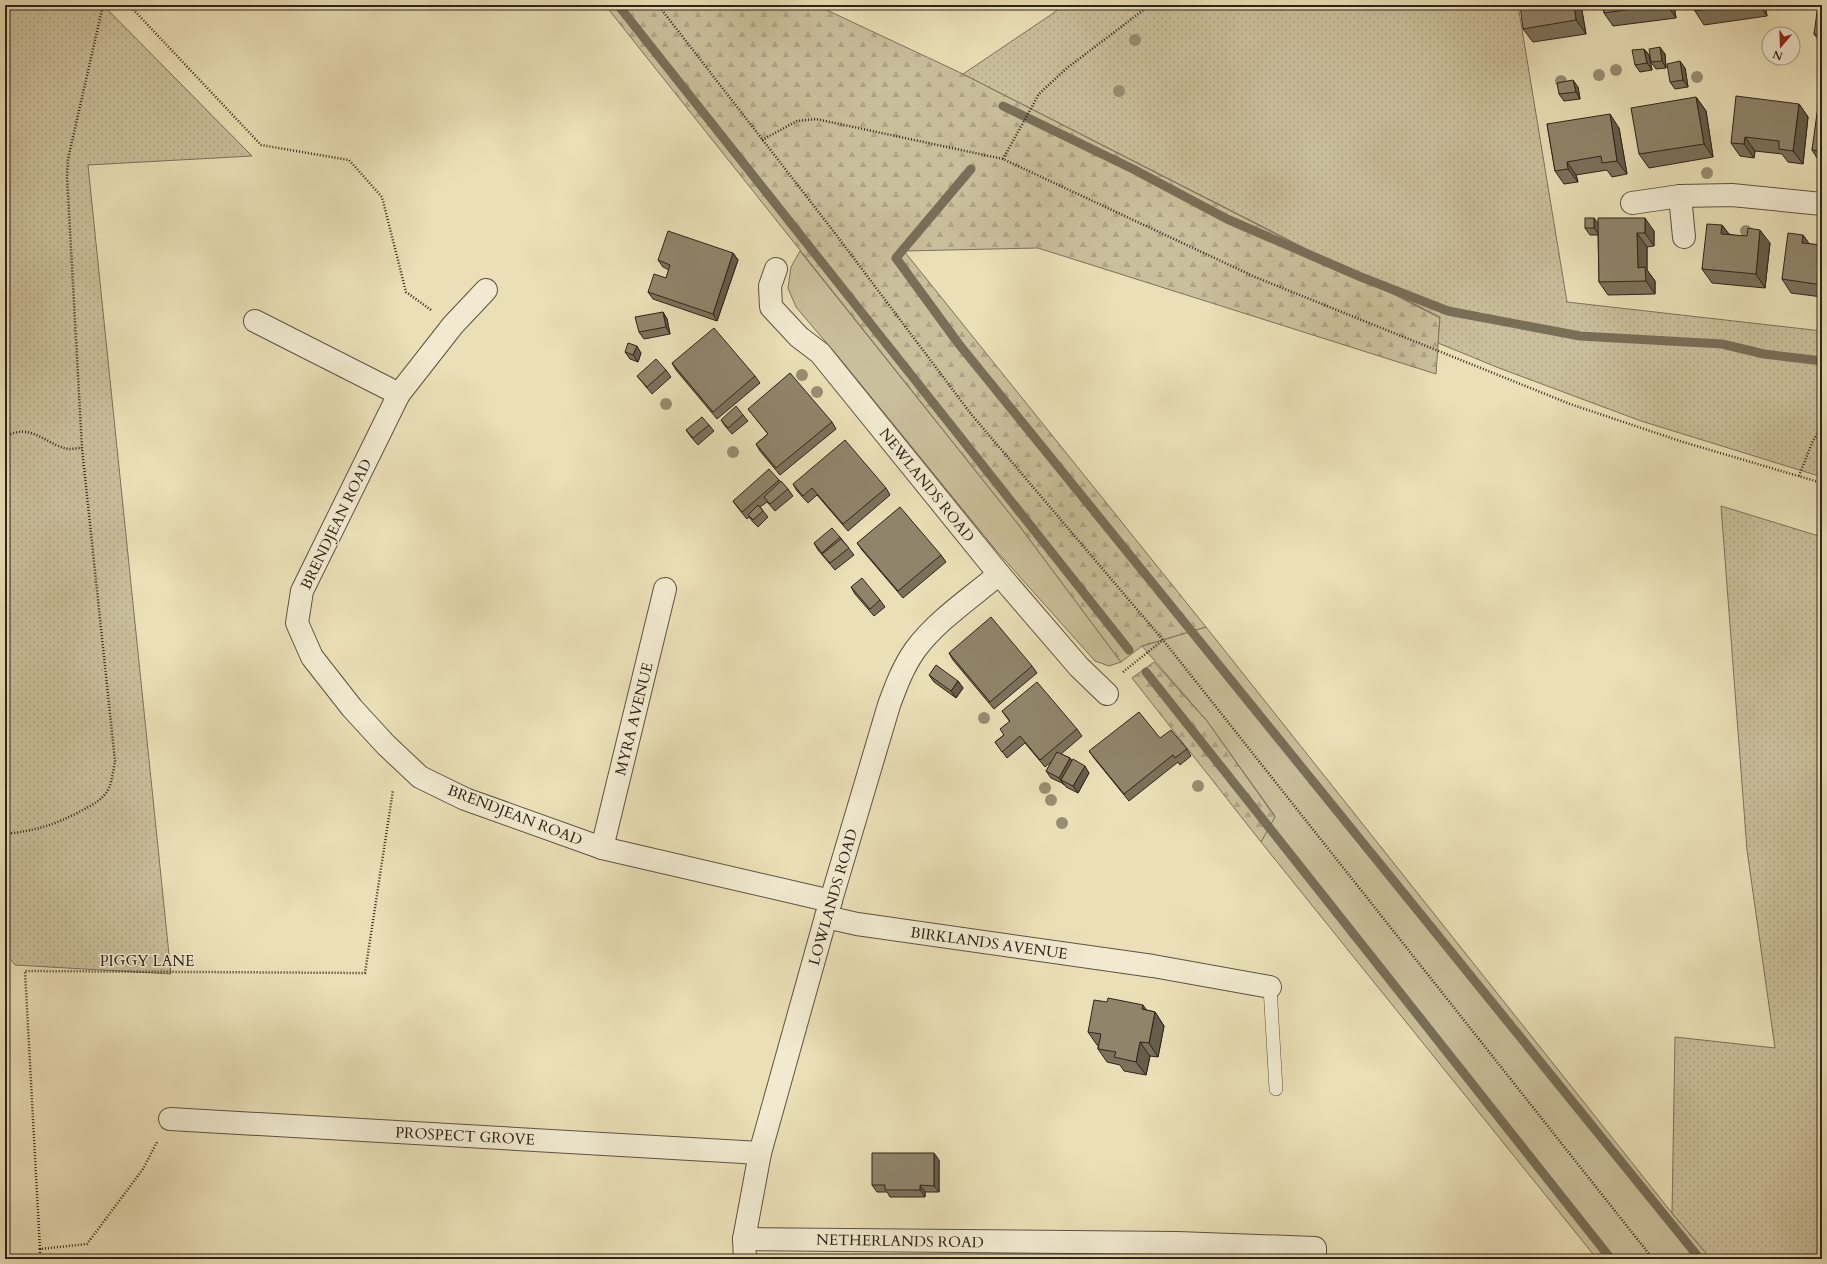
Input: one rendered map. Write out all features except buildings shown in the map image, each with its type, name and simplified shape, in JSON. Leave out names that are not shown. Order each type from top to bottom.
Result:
[{"type":"street","points":[[1632,203],[1680,196],[1732,195],[1822,204]]},
{"type":"street","points":[[1680,196],[1684,237]]},
{"type":"street","name":"NEWLANDS ROAD","points":[[776,268],[770,286],[771,307],[799,337],[820,354],[999,574],[1079,667],[1107,694]]},
{"type":"street","name":"BRENDJEAN ROAD","points":[[486,290],[453,325],[399,394],[302,591],[297,623],[312,657],[352,708],[386,745],[420,777],[465,799],[602,848],[829,909]]},
{"type":"street","points":[[255,321],[399,394]]},
{"type":"street","name":"LOWLANDS ROAD","points":[[744,1249],[760,1153],[829,909],[889,705],[899,678],[914,651],[927,636],[999,574]]},
{"type":"street","name":"MYRA AVENUE","points":[[602,848],[665,589]]},
{"type":"street","name":"BIRKLANDS AVENUE","points":[[829,909],[857,924],[1153,966],[1270,987]]},
{"type":"street","name":"PROSPECT GROVE","points":[[170,1119],[760,1153]]},
{"type":"street","name":"NETHERLANDS ROAD","points":[[744,1249],[1177,1244],[1315,1248],[1315,1259]]},
{"type":"lane","points":[[1270,987],[1276,1089]]},
{"type":"path","points":[[5,834],[27,832],[51,826],[94,804],[107,793],[115,761],[82,448],[67,176],[68,159],[103,5]]},
{"type":"path","points":[[129,5],[261,145],[349,160],[382,197],[406,292],[453,325]]},
{"type":"path","points":[[658,5],[831,228],[971,414],[1163,640],[1653,1259]]},
{"type":"path","points":[[1003,159],[1039,94],[1067,68],[1150,5]]},
{"type":"path","points":[[762,140],[797,121],[816,119],[1003,159],[1255,277],[1570,404],[1683,442],[1822,483]]},
{"type":"path","points":[[1799,476],[1812,443],[1822,425]]},
{"type":"path","points":[[5,437],[11,434],[27,433],[40,435],[70,449],[82,448]]},
{"type":"path","points":[[1107,694],[1120,674],[1163,640]]},
{"type":"path","name":"PIGGY LANE","points":[[40,1249],[25,971],[365,973],[391,792]]},
{"type":"path","points":[[40,1259],[40,1249],[86,1244],[143,1169]]},
{"type":"green space","points":[[5,5],[103,5],[252,156],[88,165],[171,974],[15,965],[5,952]]},
{"type":"green space","points":[[605,5],[816,5],[963,74],[1440,318],[1436,374],[1038,248],[904,251],[1206,627],[1142,646],[1121,662],[1018,524]]},
{"type":"green space","points":[[1063,5],[1518,5],[1567,302],[1822,331],[1822,477],[1641,421],[1499,368],[1438,343],[1440,317],[963,74]]},
{"type":"green space","points":[[800,251],[1018,524],[1121,662],[1109,666],[1095,661],[995,549],[796,307],[788,288],[791,267]]},
{"type":"green space","points":[[1721,506],[1822,537],[1822,1259],[1711,1259],[1672,1213],[1675,1037],[1775,1048],[1747,850]]},
{"type":"green space","points":[[1206,627],[1672,1213],[1711,1259],[1597,1259],[1261,842],[1275,816],[1207,721],[1142,646]]},
{"type":"green space","points":[[1154,662],[1207,721],[1275,817],[1261,842],[1132,678]]},
{"type":"waterway","points":[[618,5],[1129,650]]},
{"type":"waterway","points":[[1003,106],[1133,169],[1227,219],[1361,277],[1448,311],[1580,336],[1722,344],[1764,354],[1822,361]]},
{"type":"waterway","points":[[971,169],[896,258],[958,343],[1700,1259]]},
{"type":"waterway","points":[[1146,672],[1611,1259]]}]
